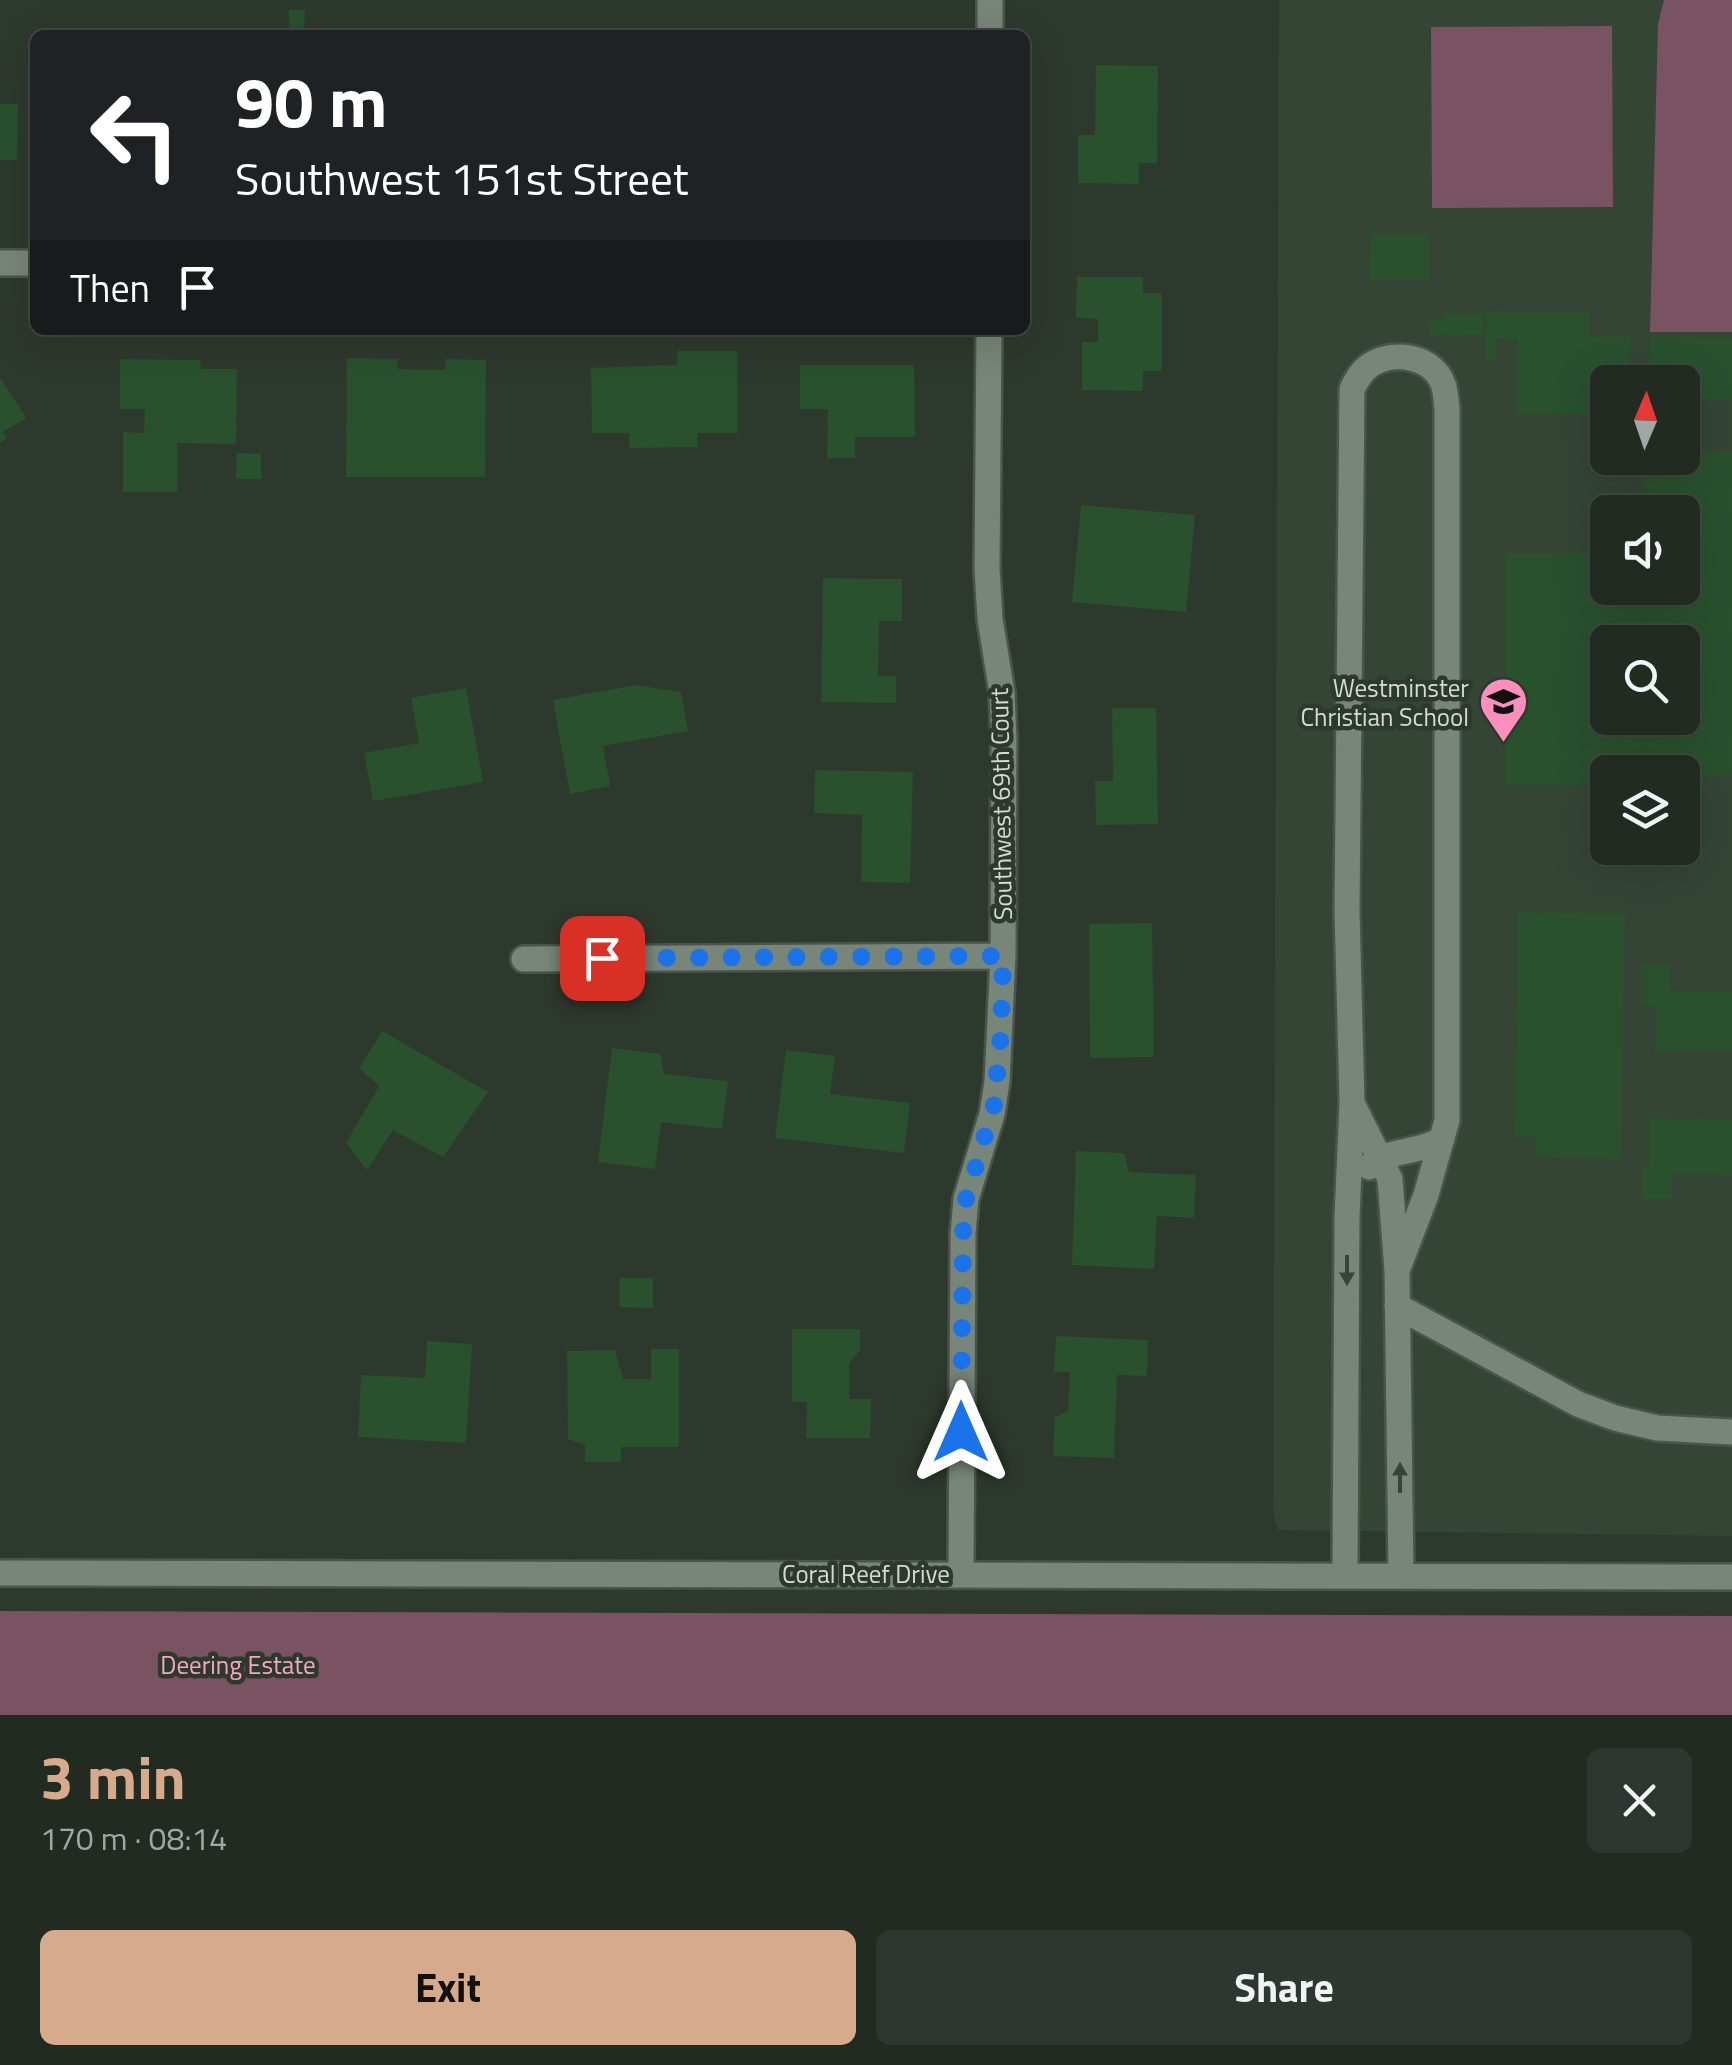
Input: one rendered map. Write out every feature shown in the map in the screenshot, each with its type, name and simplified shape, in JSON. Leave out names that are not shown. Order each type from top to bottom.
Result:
[{"type":"street","points":[[990,0],[990,30]]},
{"type":"street","points":[[0,262],[30,263]]},
{"type":"street","name":"Southwest 69th Court","points":[[961,1574],[963,1234],[966,1199],[994,1105],[1003,956],[1002,708],[987,569],[989,335]]},
{"type":"street","points":[[1345,1575],[1347,1217],[1352,1102],[1348,911],[1352,389],[1370,365],[1386,358],[1405,357],[1437,374],[1447,409],[1447,1120],[1426,1195],[1397,1271]]},
{"type":"street","points":[[524,959],[1003,956]]},
{"type":"street","points":[[1352,1102],[1390,1179],[1397,1271],[1402,1575]]},
{"type":"street","points":[[1347,1217],[1361,1176],[1380,1157],[1428,1148],[1442,1139]]},
{"type":"street","points":[[1398,1306],[1578,1404],[1615,1418],[1656,1428],[1732,1432]]},
{"type":"street","name":"Coral Reef Drive","points":[[0,1572],[1732,1576]]},
{"type":"shaded area","name":"Westminster Christian School","points":[[1279,0],[1732,0],[1732,1536],[1278,1530],[1273,1512]]},
{"type":"green space","points":[[1664,0],[1732,0],[1732,332],[1650,332],[1658,24]]},
{"type":"green space","points":[[1612,26],[1613,207],[1432,208],[1431,27]]},
{"type":"green space","name":"Deering Estate","points":[[0,1611],[1732,1616],[1732,1715],[0,1715]]},
{"type":"building","points":[[289,10],[305,10],[304,30],[289,30]]},
{"type":"building","points":[[1096,65],[1158,66],[1157,163],[1139,163],[1139,184],[1078,183],[1078,135],[1095,135]]},
{"type":"building","points":[[0,104],[18,104],[17,160],[0,160]]},
{"type":"building","points":[[1371,234],[1429,234],[1429,280],[1370,280]]},
{"type":"building","points":[[1077,277],[1143,277],[1143,293],[1162,293],[1162,371],[1143,371],[1143,391],[1082,390],[1082,342],[1098,342],[1098,319],[1076,318]]},
{"type":"building","points":[[1486,311],[1589,312],[1589,337],[1631,337],[1630,365],[1590,365],[1590,415],[1517,414],[1517,339],[1497,339],[1496,361],[1486,361]]},
{"type":"building","points":[[1443,314],[1483,314],[1483,335],[1429,336],[1429,320],[1443,320]]},
{"type":"building","points":[[1650,337],[1732,338],[1732,399],[1700,399],[1700,365],[1650,365]]},
{"type":"building","points":[[677,351],[737,351],[737,433],[697,433],[697,447],[629,448],[629,433],[592,433],[591,368],[677,365]]},
{"type":"building","points":[[347,358],[398,359],[397,369],[445,370],[445,359],[486,360],[485,477],[346,477]]},
{"type":"building","points":[[120,359],[200,360],[201,369],[237,369],[236,444],[177,443],[177,492],[123,492],[123,432],[144,433],[145,409],[120,409]]},
{"type":"building","points":[[800,365],[914,365],[915,437],[855,437],[855,458],[827,458],[828,409],[800,409]]},
{"type":"building","points":[[0,377],[26,418],[3,432],[7,438],[0,443]]},
{"type":"building","points":[[1700,451],[1732,451],[1732,775],[1703,775],[1700,785],[1700,755],[1590,755],[1590,785],[1506,785],[1506,553],[1590,553],[1590,605],[1700,605],[1700,495],[1642,495],[1643,475],[1700,475]]},
{"type":"building","points":[[237,453],[261,454],[261,479],[236,479]]},
{"type":"building","points":[[1081,505],[1195,515],[1186,612],[1072,602]]},
{"type":"building","points":[[823,578],[902,579],[902,621],[879,621],[878,676],[896,676],[896,703],[821,702]]},
{"type":"building","points":[[636,685],[681,692],[688,731],[603,746],[610,786],[570,794],[553,700]]},
{"type":"building","points":[[466,688],[483,782],[373,801],[364,753],[419,743],[411,698]]},
{"type":"building","points":[[1112,708],[1156,708],[1158,824],[1096,825],[1095,781],[1113,781]]},
{"type":"building","points":[[815,770],[913,772],[910,883],[861,882],[862,815],[814,813]]},
{"type":"building","points":[[1518,912],[1625,914],[1621,1159],[1536,1157],[1536,1137],[1515,1137]]},
{"type":"building","points":[[1152,923],[1154,1057],[1090,1058],[1089,924]]},
{"type":"building","points":[[1641,964],[1669,964],[1669,991],[1732,992],[1732,1052],[1655,1052],[1655,1005],[1641,1005]]},
{"type":"building","points":[[382,1031],[488,1092],[443,1157],[393,1130],[367,1170],[346,1143],[379,1086],[359,1068]]},
{"type":"building","points":[[612,1048],[661,1054],[664,1074],[728,1081],[722,1129],[661,1122],[655,1169],[598,1162]]},
{"type":"building","points":[[786,1050],[835,1056],[830,1094],[910,1103],[904,1153],[775,1138]]},
{"type":"building","points":[[1650,1118],[1732,1120],[1732,1175],[1672,1174],[1672,1199],[1642,1199],[1642,1166],[1650,1166]]},
{"type":"building","points":[[1076,1151],[1124,1153],[1129,1172],[1196,1175],[1194,1218],[1157,1216],[1154,1269],[1072,1265]]},
{"type":"building","points":[[620,1278],[653,1278],[653,1308],[619,1307]]},
{"type":"building","points":[[792,1329],[860,1329],[860,1351],[849,1363],[849,1399],[871,1399],[870,1438],[806,1438],[807,1402],[792,1402]]},
{"type":"building","points":[[1056,1336],[1148,1340],[1147,1376],[1117,1375],[1114,1458],[1053,1456],[1055,1417],[1068,1411],[1070,1372],[1054,1372]]},
{"type":"building","points":[[427,1341],[472,1344],[466,1443],[358,1437],[361,1375],[425,1378]]},
{"type":"building","points":[[651,1349],[679,1349],[679,1447],[621,1447],[621,1462],[585,1462],[585,1445],[568,1439],[567,1351],[615,1350],[623,1379],[651,1379]]},
{"type":"place","name":"Westminster Christian School","points":[[1504,744]]},
{"type":"route","points":[[602,958],[1003,956],[994,1105],[966,1199],[961,1275],[961,1432]]}]
